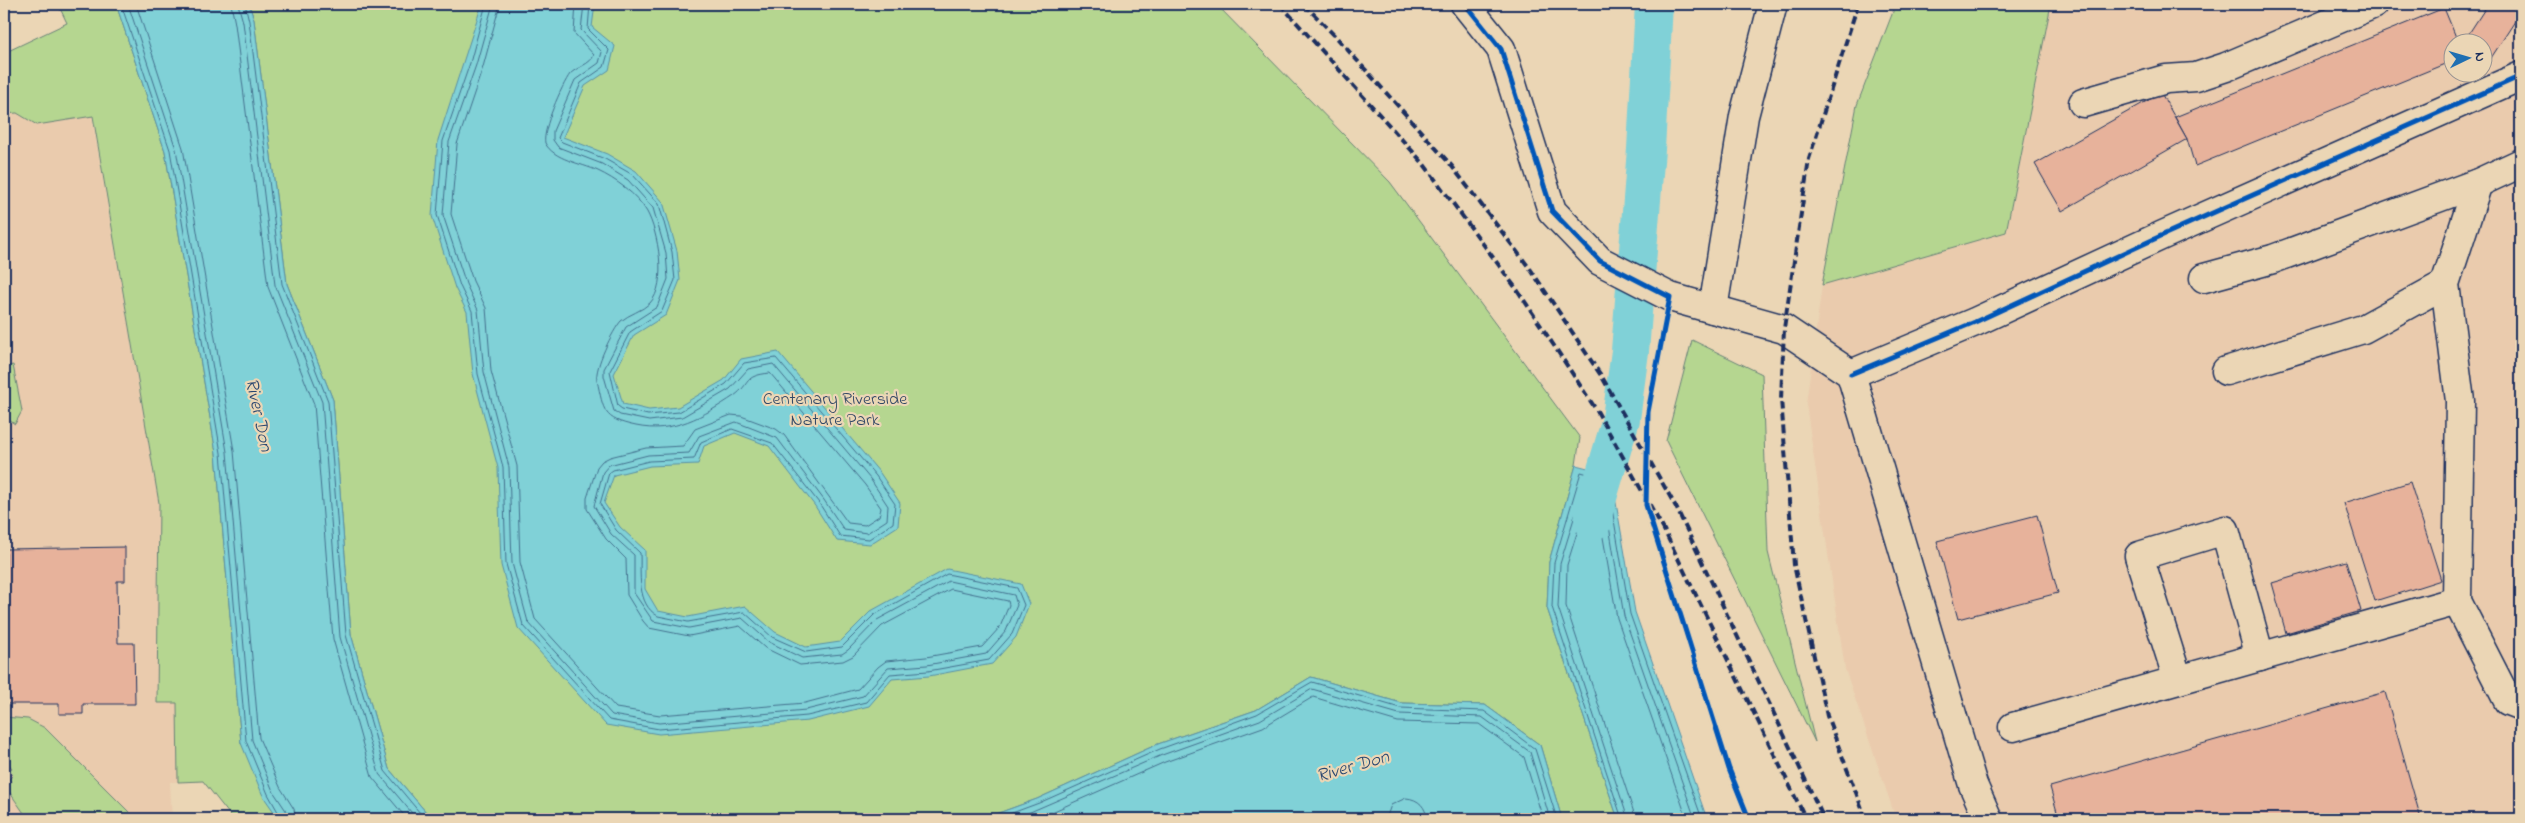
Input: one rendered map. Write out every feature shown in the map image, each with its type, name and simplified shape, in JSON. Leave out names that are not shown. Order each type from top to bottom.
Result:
[{"type":"street","points":[[1465,4],[1501,50],[1552,211],[1600,261],[1670,297],[1784,329],[1851,374],[1973,785],[1988,819]]},
{"type":"street","points":[[1713,309],[1744,116],[1773,4]]},
{"type":"street","points":[[2083,103],[2166,79],[2196,76],[2226,67],[2374,4]]},
{"type":"street","points":[[1851,374],[1975,322],[2163,235],[2521,76]]},
{"type":"street","points":[[2204,278],[2273,259],[2478,183],[2521,163]]},
{"type":"street","points":[[2478,183],[2445,284],[2460,402],[2456,601],[2508,701],[2521,706]]},
{"type":"street","points":[[2226,372],[2363,329],[2445,284]]},
{"type":"street","points":[[2178,680],[2139,556],[2225,530],[2260,656]]},
{"type":"street","points":[[2012,726],[2456,601]]},
{"type":"shaded area","points":[[2051,4],[2521,4],[2521,819],[1896,819],[1845,669],[1806,404],[1822,285],[2006,232]]},
{"type":"shaded area","points":[[4,53],[92,116],[159,503],[187,579],[203,781],[170,782],[172,819],[4,819]]},
{"type":"green space","points":[[58,4],[116,4],[165,151],[216,453],[241,743],[285,819],[233,819],[203,781],[178,782],[177,703],[157,703],[159,503],[93,116],[37,125],[17,113],[4,114],[4,53],[67,23]]},
{"type":"green space","name":"Centenary Riverside Nature Park","points":[[249,4],[1216,4],[1390,182],[1580,438],[1576,465],[1549,562],[1547,608],[1618,819],[1562,819],[1540,745],[1485,705],[1401,703],[1311,677],[1256,710],[1158,744],[1037,799],[982,819],[432,819],[389,769],[351,634],[333,400],[287,284],[254,20]]},
{"type":"green space","points":[[1896,4],[2051,4],[2006,232],[1822,285],[1857,105]]},
{"type":"green space","points":[[1692,340],[1762,374],[1768,552],[1815,742],[1666,441]]},
{"type":"green space","points":[[13,365],[22,411],[15,424],[4,417],[4,367]]},
{"type":"green space","points":[[4,717],[28,719],[45,728],[136,819],[28,819],[6,787],[11,782],[9,779],[13,775],[9,771],[12,768],[4,759]]},
{"type":"water","name":"River Don","points":[[116,4],[249,4],[254,20],[287,284],[333,400],[351,634],[389,769],[432,819],[279,819],[263,796],[241,743],[216,453],[165,151]]},
{"type":"water","points":[[482,4],[595,4],[592,27],[615,46],[609,70],[585,86],[563,137],[607,154],[636,171],[663,202],[677,251],[680,280],[666,315],[634,335],[614,374],[623,404],[649,410],[678,407],[724,380],[741,359],[778,352],[880,473],[900,503],[898,526],[870,544],[837,541],[815,506],[769,446],[735,433],[704,446],[698,464],[650,466],[614,475],[604,503],[620,527],[645,550],[645,589],[658,611],[688,617],[745,606],[775,632],[806,647],[840,642],[871,611],[947,569],[1021,584],[1029,604],[1016,637],[992,664],[929,676],[892,679],[869,706],[808,721],[659,734],[606,725],[518,628],[501,565],[498,468],[473,374],[467,312],[455,288],[432,216],[438,140]]},
{"type":"water","points":[[1576,465],[1611,474],[1635,612],[1707,819],[1618,819],[1547,608],[1549,562]]},
{"type":"water","name":"River Don","points":[[1311,677],[1401,703],[1485,705],[1540,745],[1562,819],[1415,819],[1407,817],[1393,819],[982,819],[1037,799],[1158,744],[1256,710]]},
{"type":"building","points":[[2488,4],[2521,4],[2521,12],[2492,56],[2492,32],[2470,32]]},
{"type":"building","points":[[2444,8],[2454,32],[2442,32],[2442,65],[2195,166],[2187,139],[2175,117]]},
{"type":"building","points":[[2161,93],[2187,139],[2062,211],[2035,164]]},
{"type":"building","points":[[2410,482],[2441,580],[2375,601],[2344,503]]},
{"type":"building","points":[[2037,515],[2058,593],[1958,619],[1937,541]]},
{"type":"building","points":[[125,547],[125,581],[117,581],[118,643],[134,643],[135,704],[83,704],[83,714],[59,714],[59,704],[7,704],[6,686],[4,686],[4,656],[7,656],[6,614],[4,614],[6,549]]},
{"type":"building","points":[[2346,561],[2361,611],[2286,633],[2272,583]]},
{"type":"building","points":[[2385,692],[2421,819],[2059,819],[2050,787]]},
{"type":"waterway","points":[[1593,521],[1594,511],[1621,419],[1630,351],[1646,149],[1654,4]]},
{"type":"railway","points":[[1280,4],[1423,163],[1518,291],[1597,411],[1664,530],[1806,819]]},
{"type":"railway","points":[[1304,4],[1451,165],[1531,270],[1602,377],[1676,507],[1824,819]]},
{"type":"railway","points":[[1858,4],[1809,159],[1784,329],[1781,399],[1794,565],[1827,716],[1866,819]]},
{"type":"cycle path","points":[[1465,4],[1501,49],[1552,211],[1600,261],[1670,297],[1648,412],[1646,505],[1729,769],[1749,819]]},
{"type":"cycle path","points":[[1851,374],[1975,322],[2163,235],[2521,76]]}]
